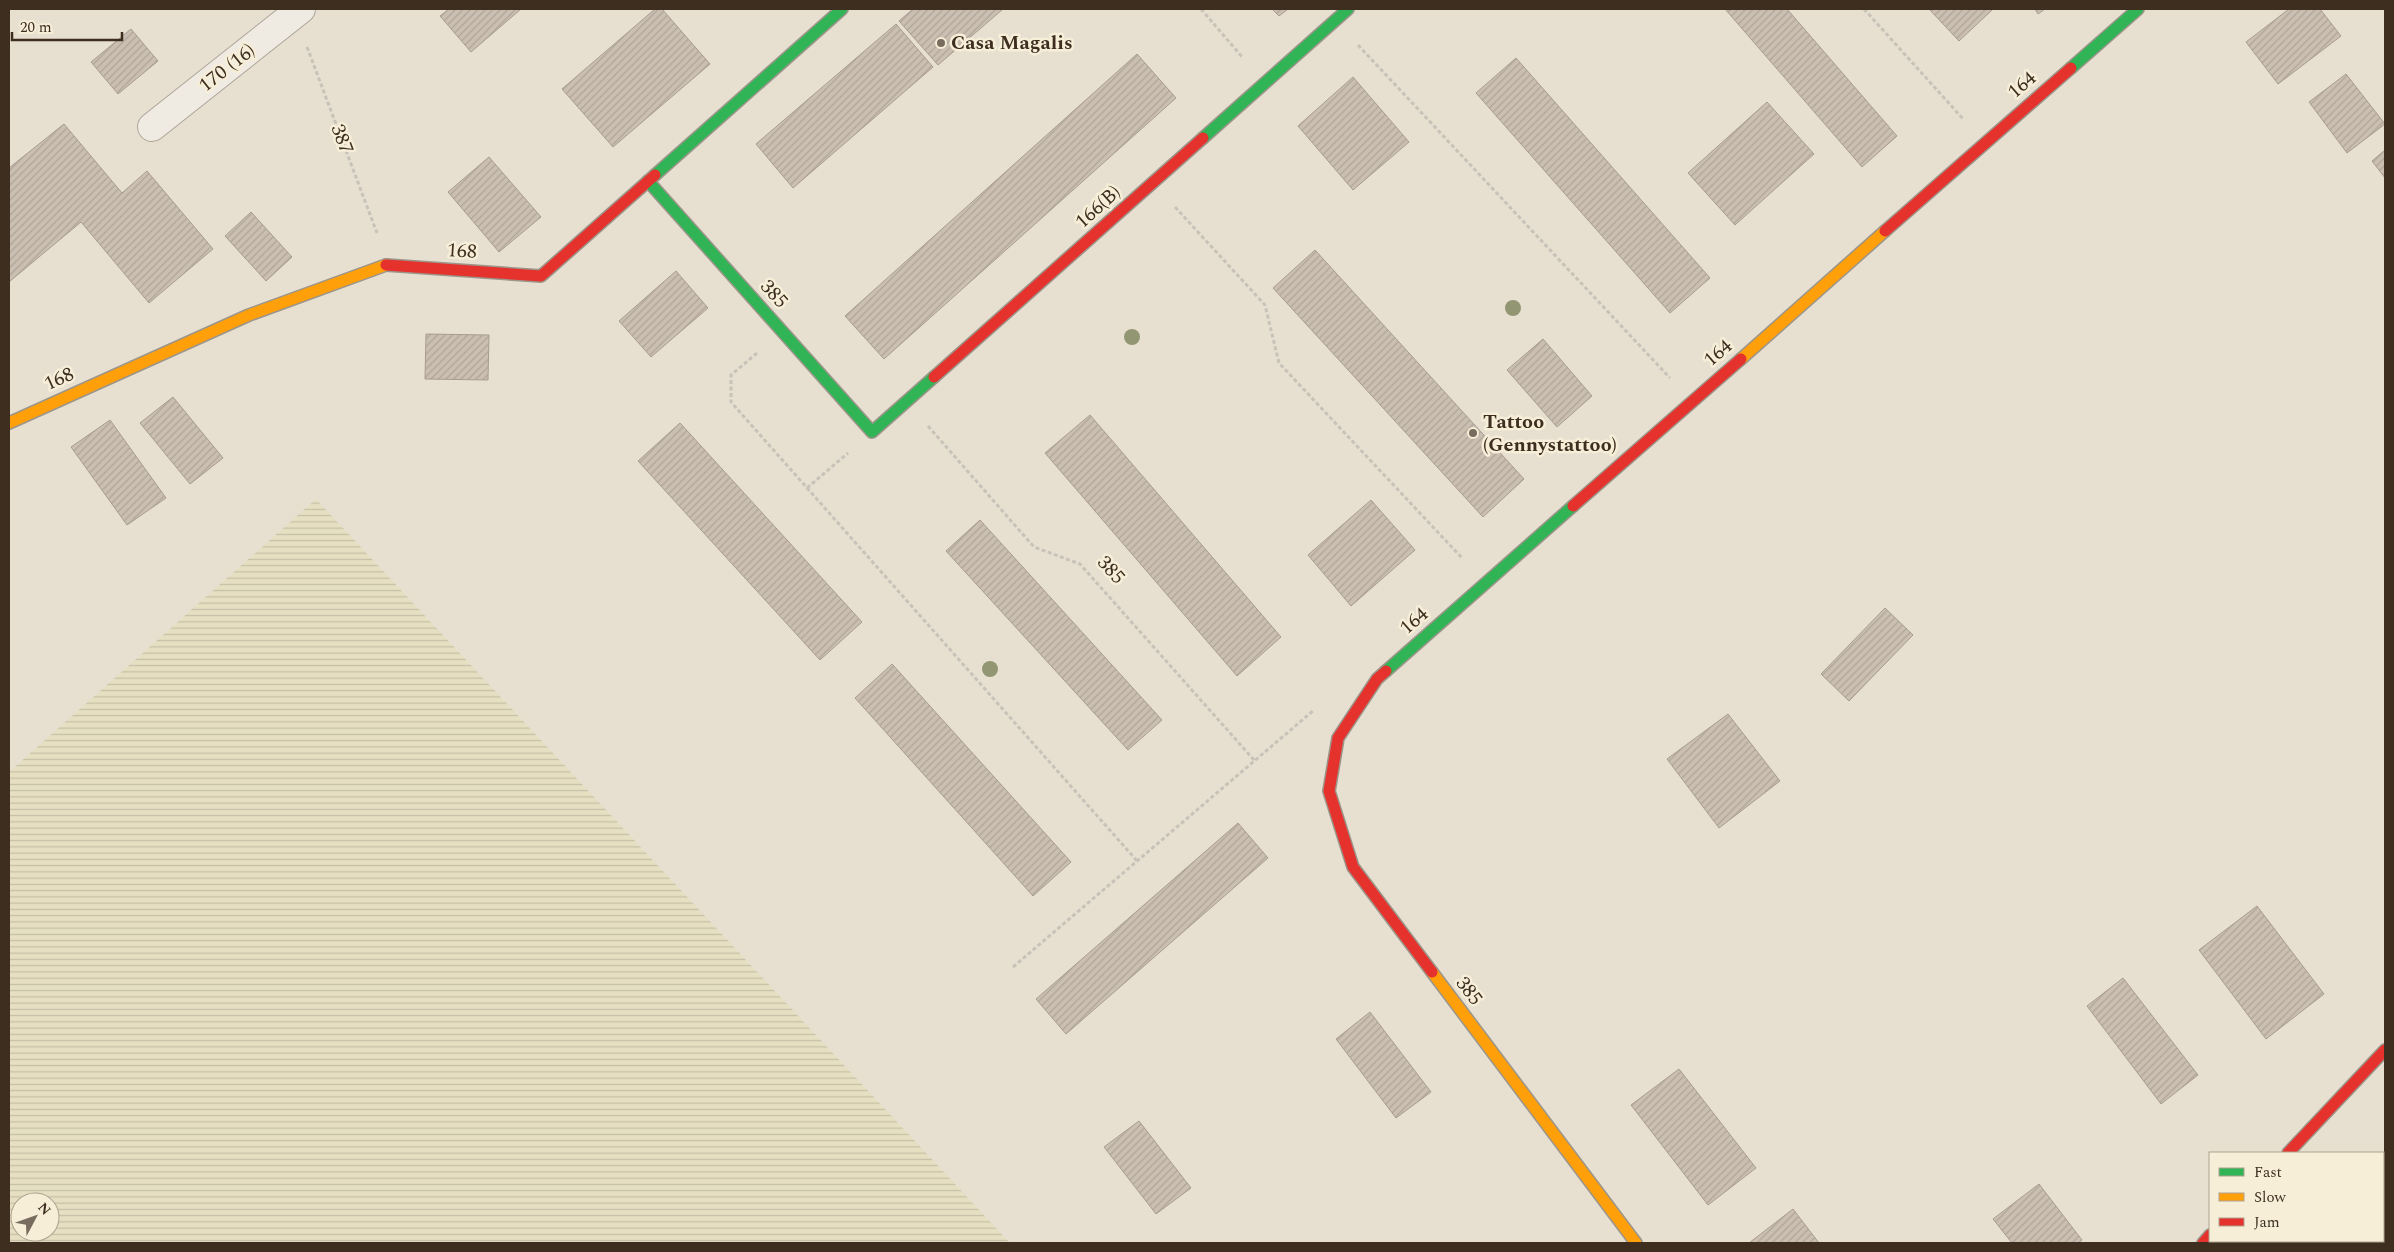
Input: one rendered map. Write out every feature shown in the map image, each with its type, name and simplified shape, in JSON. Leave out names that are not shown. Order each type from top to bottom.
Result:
[{"type":"street","name":"168","points":[[9,423],[248,315],[389,264],[541,276],[842,9]]},
{"type":"street","name":"166(B)","points":[[872,432],[1348,9]]},
{"type":"street","name":"164","points":[[1338,738],[1377,679],[2138,9]]},
{"type":"street","name":"170 (16)","points":[[152,127],[298,11]]},
{"type":"street","name":"385","points":[[648,181],[872,432]]},
{"type":"street","name":"385","points":[[1338,738],[1329,791],[1353,868],[1636,1243]]},
{"type":"street","points":[[2289,1152],[2385,1050]]},
{"type":"path","points":[[1201,9],[1265,83]]},
{"type":"path","points":[[1864,9],[1985,143]]},
{"type":"path","name":"387","points":[[298,11],[389,264]]},
{"type":"path","points":[[1335,21],[1692,401]]},
{"type":"path","points":[[1153,183],[1265,305],[1279,363],[1485,583]]},
{"type":"path","points":[[758,352],[731,375],[731,402],[1138,862]]},
{"type":"path","name":"385","points":[[907,402],[1034,548],[1080,564],[1254,760]]},
{"type":"path","points":[[807,488],[872,432]]},
{"type":"path","points":[[1013,967],[1138,862],[1254,760],[1321,705]]},
{"type":"shaded area","points":[[316,499],[1010,1243],[9,1243],[9,772]]},
{"type":"shaded area","points":[[2384,1224],[2385,1226],[2385,1243],[2256,1243],[2384,1242]]},
{"type":"building","points":[[449,9],[521,9],[471,52],[440,16]]},
{"type":"building","points":[[655,9],[662,9],[710,64],[613,147],[562,89]]},
{"type":"building","name":"Casa Magalis","points":[[913,9],[1003,9],[938,65],[899,21]]},
{"type":"building","points":[[1272,9],[1288,9],[1279,16]]},
{"type":"building","points":[[1725,9],[1787,9],[1897,136],[1862,167]]},
{"type":"building","points":[[1929,9],[1990,9],[1992,10],[1959,41]]},
{"type":"building","points":[[2035,9],[2045,9],[2038,14]]},
{"type":"building","points":[[2289,9],[2320,9],[2341,36],[2278,84],[2246,42]]},
{"type":"building","points":[[896,24],[933,67],[793,188],[756,144]]},
{"type":"building","points":[[131,29],[158,61],[118,94],[91,62]]},
{"type":"building","points":[[1137,54],[1176,98],[884,359],[845,316]]},
{"type":"building","points":[[1516,58],[1710,278],[1670,313],[1476,93]]},
{"type":"building","points":[[2346,74],[2385,124],[2347,153],[2309,102]]},
{"type":"building","points":[[1353,77],[1409,142],[1353,190],[1298,126]]},
{"type":"building","points":[[1767,102],[1814,154],[1735,225],[1688,173]]},
{"type":"building","points":[[64,124],[122,193],[147,171],[213,249],[149,303],[81,222],[9,282],[9,168]]},
{"type":"building","points":[[2385,150],[2385,178],[2372,161]]},
{"type":"building","points":[[489,157],[541,217],[499,252],[448,192]]},
{"type":"building","points":[[251,212],[292,257],[266,281],[225,236]]},
{"type":"building","points":[[1315,250],[1524,479],[1483,517],[1273,288]]},
{"type":"building","points":[[676,271],[708,308],[651,357],[619,321]]},
{"type":"building","points":[[426,334],[489,335],[488,380],[425,379]]},
{"type":"building","points":[[1543,339],[1592,396],[1557,427],[1507,370]]},
{"type":"building","points":[[173,397],[223,458],[190,484],[140,423]]},
{"type":"building","points":[[1090,415],[1281,637],[1237,676],[1045,453]]},
{"type":"building","points":[[110,420],[166,498],[127,525],[71,447]]},
{"type":"building","points":[[680,423],[862,622],[820,660],[638,461]]},
{"type":"building","points":[[1371,500],[1415,550],[1351,606],[1308,555]]},
{"type":"building","points":[[980,520],[1162,720],[1128,750],[946,551]]},
{"type":"building","points":[[1885,608],[1913,635],[1849,701],[1821,674]]},
{"type":"building","points":[[892,664],[1071,862],[1033,896],[855,698]]},
{"type":"building","points":[[1728,714],[1780,781],[1719,828],[1667,759]]},
{"type":"building","points":[[1238,823],[1268,858],[1066,1034],[1036,999]]},
{"type":"building","points":[[2257,906],[2324,994],[2266,1039],[2199,950]]},
{"type":"building","points":[[2123,978],[2198,1075],[2161,1104],[2087,1006]]},
{"type":"building","points":[[1370,1012],[1431,1092],[1396,1118],[1336,1039]]},
{"type":"building","points":[[1679,1069],[1756,1168],[1708,1205],[1631,1105]]},
{"type":"building","points":[[1139,1121],[1191,1188],[1156,1214],[1104,1147]]},
{"type":"building","points":[[2039,1184],[2082,1240],[2078,1243],[2012,1243],[1993,1219]]},
{"type":"building","points":[[1793,1209],[1819,1243],[1749,1243]]},
{"type":"traffic: fast","points":[[655,175],[842,9]]},
{"type":"traffic: fast","points":[[1203,138],[1348,9]]},
{"type":"traffic: fast","points":[[2071,68],[2138,9]]},
{"type":"traffic: fast","points":[[648,181],[872,432],[934,377]]},
{"type":"traffic: fast","points":[[1386,671],[1573,506]]},
{"type":"traffic: slow","points":[[1741,359],[1885,231]]},
{"type":"traffic: slow","points":[[9,423],[249,315],[386,265]]},
{"type":"traffic: slow","points":[[1432,972],[1636,1243]]},
{"type":"traffic: jam","points":[[1885,231],[2071,68]]},
{"type":"traffic: jam","points":[[934,377],[1203,138]]},
{"type":"traffic: jam","points":[[386,265],[541,276],[655,175]]},
{"type":"traffic: jam","points":[[1573,506],[1741,359]]},
{"type":"traffic: jam","points":[[1386,671],[1377,679],[1338,738],[1329,791],[1353,867],[1432,972]]},
{"type":"traffic: jam","points":[[2289,1152],[2385,1050]]},
{"type":"traffic: jam","points":[[2203,1243],[2209,1236]]},
{"type":"place","name":"Casa Magalis","points":[[941,43]]},
{"type":"place","name":"Tattoo (Gennystattoo)","points":[[1473,433]]}]
